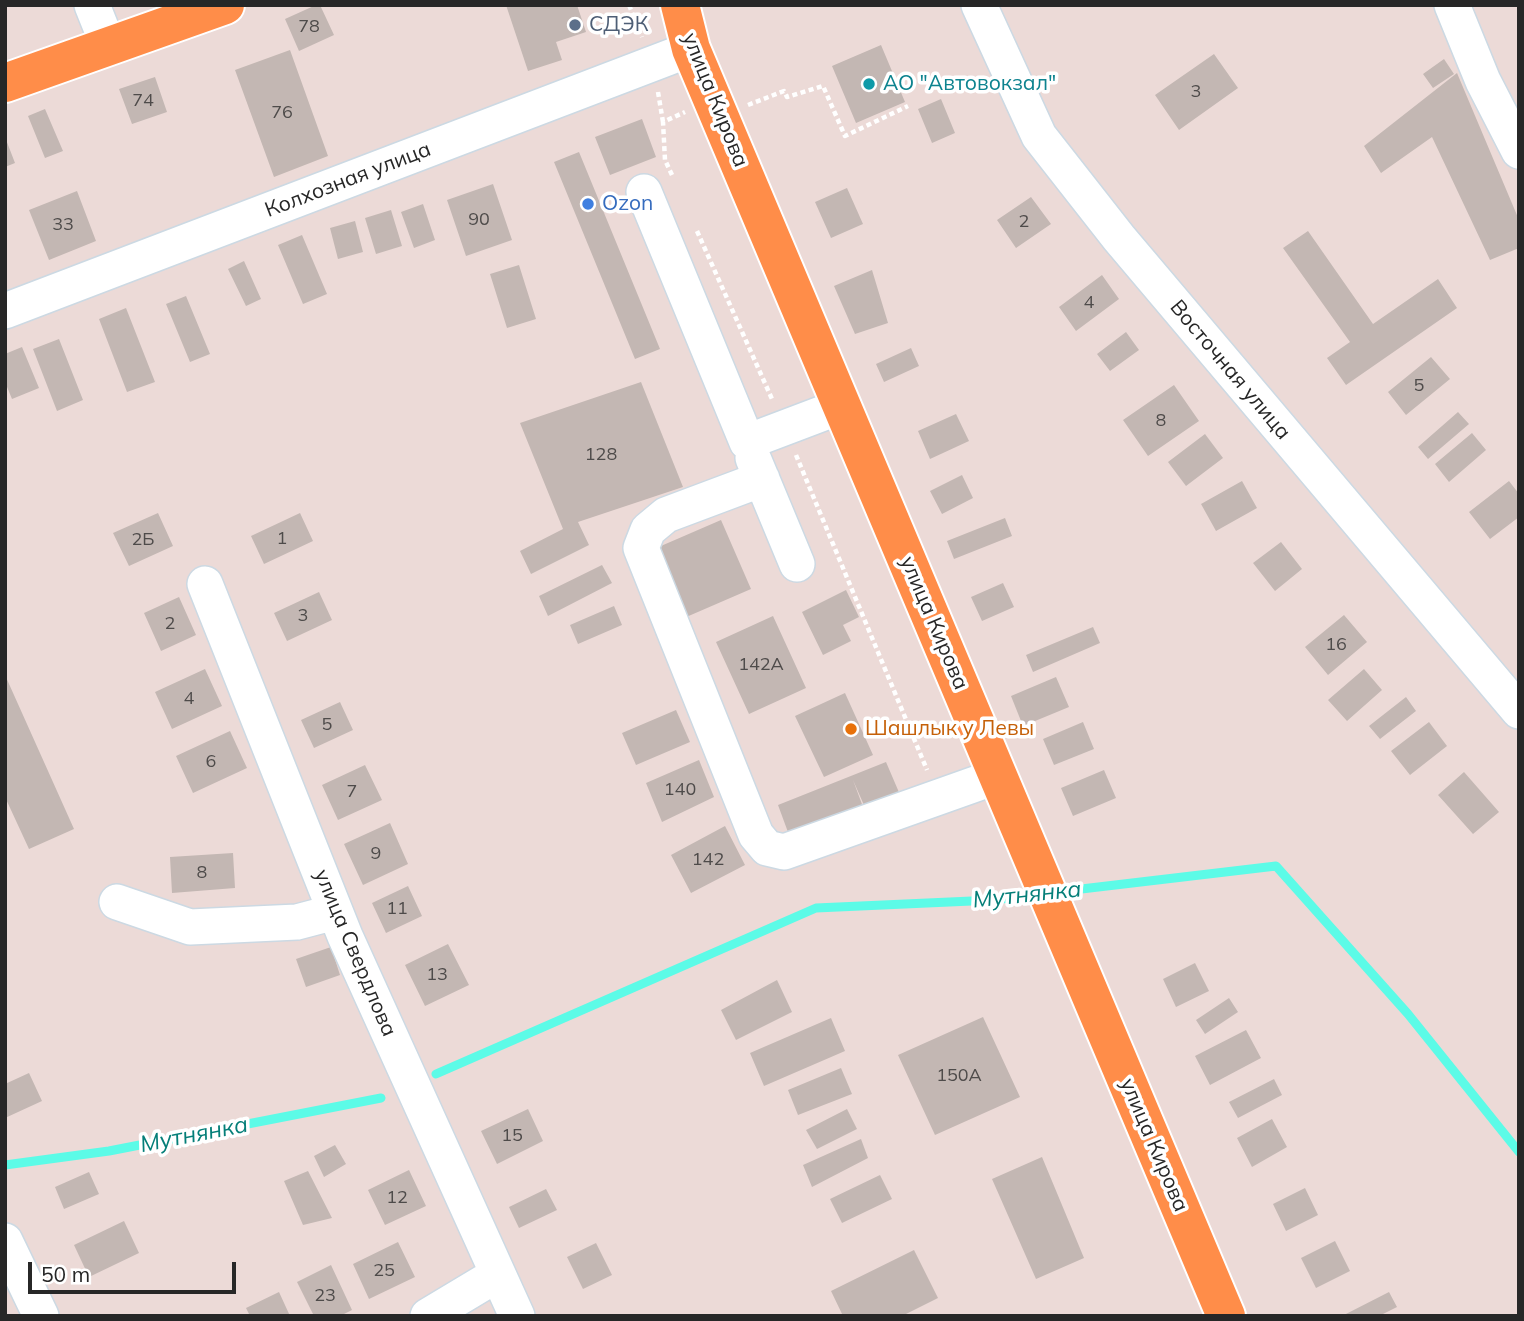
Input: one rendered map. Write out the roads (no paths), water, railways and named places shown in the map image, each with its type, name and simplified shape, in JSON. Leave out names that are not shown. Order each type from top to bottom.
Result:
[{"type":"main road","points":[[5,83],[225,5]]},
{"type":"main road","name":"улица Кирова","points":[[680,5],[691,49],[1226,1316]]},
{"type":"street","points":[[92,5],[108,45]]},
{"type":"street","name":"Восточная улица","points":[[979,5],[1039,136],[1119,239],[1519,711]]},
{"type":"street","points":[[1452,5],[1483,81],[1519,151]]},
{"type":"street","name":"Колхозная улица","points":[[5,311],[691,49]]},
{"type":"street","points":[[644,192],[797,564]]},
{"type":"street","points":[[747,442],[842,406]]},
{"type":"street","points":[[762,479],[666,516],[648,530],[641,548],[756,835],[767,848],[784,852],[998,776]]},
{"type":"street","name":"улица Свердлова","points":[[205,584],[335,912],[517,1316]]},
{"type":"street","points":[[117,902],[190,927],[296,922],[335,912]]},
{"type":"street","points":[[5,1241],[41,1316]]},
{"type":"street","points":[[428,1316],[498,1274]]},
{"type":"waterway","name":"Мутнянка","points":[[1056,892],[1276,866],[1408,1014],[1519,1152]]},
{"type":"waterway","name":"Мутнянка","points":[[436,1074],[816,908],[994,900],[1039,894]]},
{"type":"waterway","name":"Мутнянка","points":[[5,1165],[109,1151],[381,1098]]},
{"type":"place","name":"СДЭК","points":[[575,25]]},
{"type":"place","name":"АО \"Автовокзал\"","points":[[869,84]]},
{"type":"place","name":"Ozon","points":[[588,204]]},
{"type":"place","name":"Шашлык у Левы","points":[[851,729]]}]
